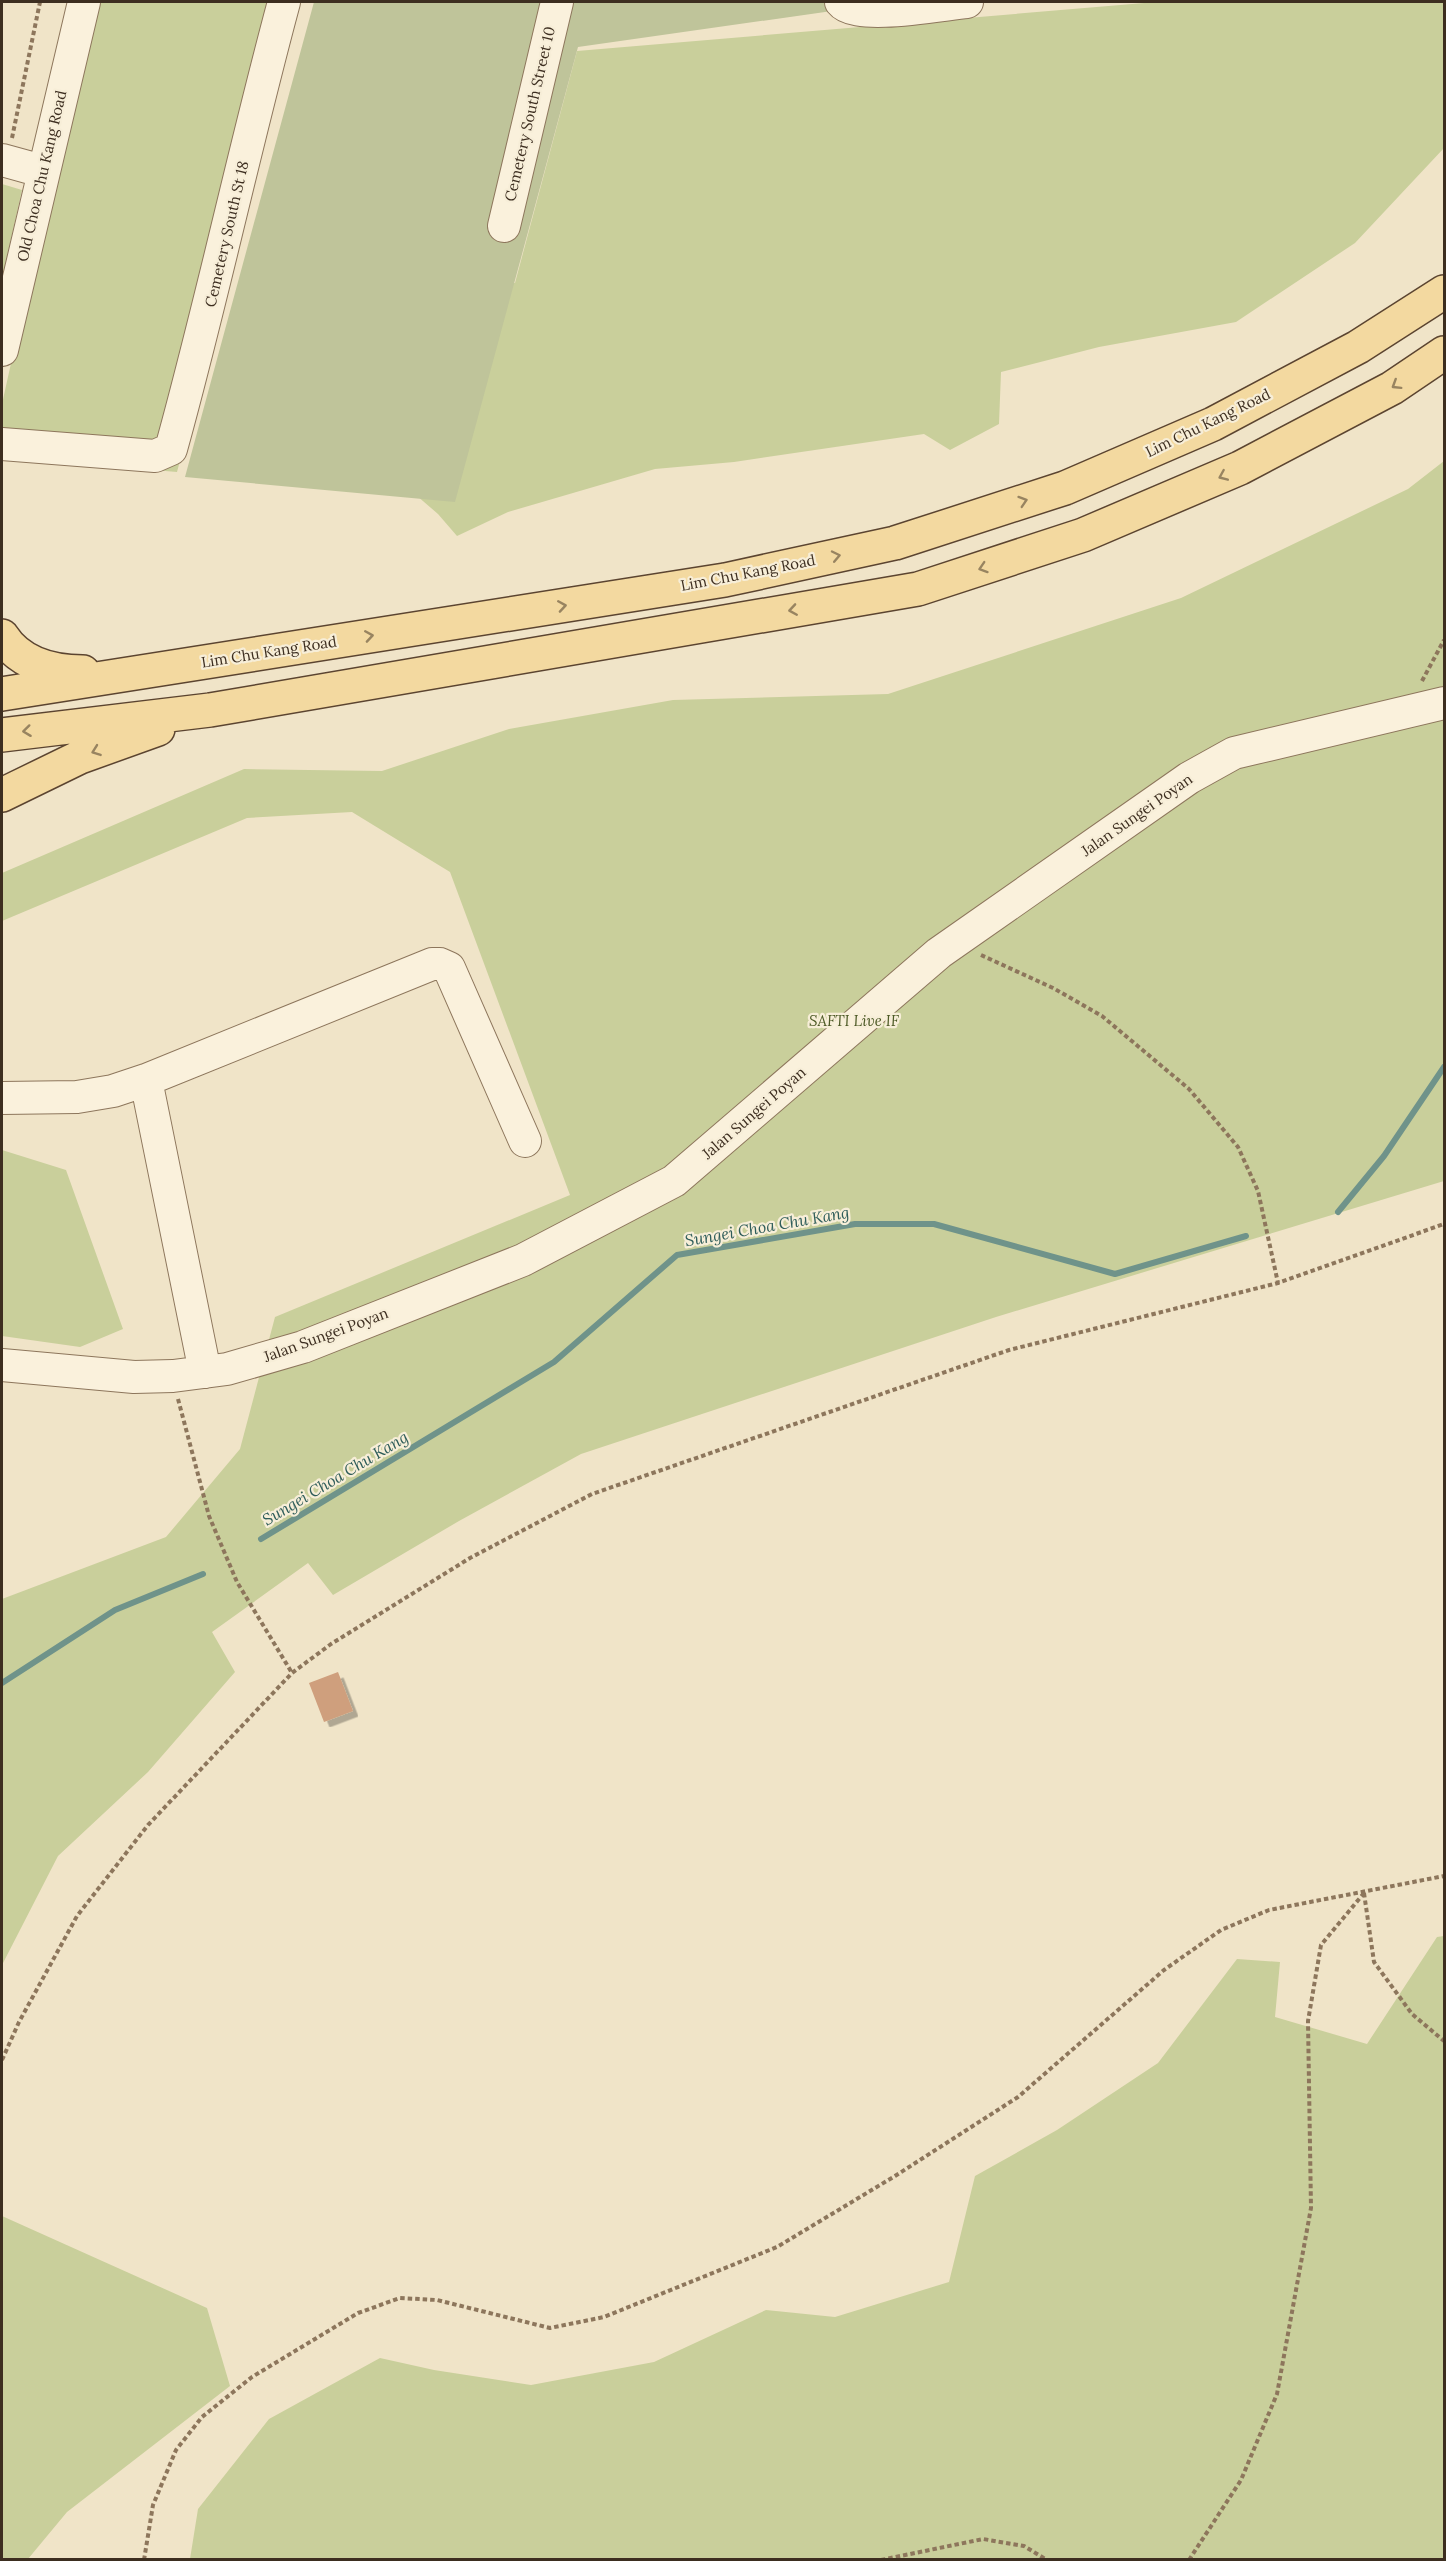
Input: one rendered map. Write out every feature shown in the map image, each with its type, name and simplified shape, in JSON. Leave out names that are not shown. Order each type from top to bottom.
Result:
[{"type":"main road","name":"Lim Chu Kang Road","points":[[2,694],[725,580],[895,543],[1065,488],[1213,424],[1358,347],[1444,292]]},
{"type":"main road","points":[[2,735],[210,710],[918,589],[1083,535],[1240,468],[1392,388],[1444,353]]},
{"type":"main road","points":[[2,636],[8,645],[27,661],[44,667],[64,672],[146,672]]},
{"type":"main road","points":[[2,795],[80,757],[210,710]]},
{"type":"street","name":"Old Choa Chu Kang Road","points":[[2,350],[42,171],[84,2]]},
{"type":"street","name":"Cemetery South St 18","points":[[2,444],[155,456],[171,449],[206,325],[253,116],[284,2]]},
{"type":"street","name":"Cemetery South Street 10","points":[[504,226],[557,2]]},
{"type":"street","points":[[841,2],[844,5],[869,12],[967,2]]},
{"type":"street","points":[[4,161],[42,171]]},
{"type":"street","name":"Jalan Sungei Poyan","points":[[2,1365],[134,1377],[173,1376],[227,1369],[303,1347],[523,1260],[674,1181],[954,942],[1190,778],[1234,753],[1444,704]]},
{"type":"street","points":[[2,1098],[77,1097],[113,1090],[146,1080],[432,964],[440,964],[449,968],[525,1140]]},
{"type":"street","points":[[146,1080],[205,1372]]},
{"type":"path","points":[[4,161],[40,2]]},
{"type":"path","points":[[1403,714],[1444,640]]},
{"type":"path","points":[[954,942],[1053,988],[1102,1017],[1189,1089],[1238,1147],[1258,1191],[1278,1283]]},
{"type":"path","points":[[2,2060],[19,2022],[77,1916],[148,1825],[292,1673],[331,1644],[470,1558],[592,1494],[1009,1350],[1278,1283],[1444,1224]]},
{"type":"path","points":[[173,1376],[189,1448],[209,1516],[237,1582],[292,1673]]},
{"type":"path","points":[[144,2559],[153,2505],[176,2450],[202,2417],[252,2377],[358,2313],[400,2298],[437,2300],[550,2328],[604,2317],[777,2247],[895,2176],[1018,2097],[1164,1970],[1221,1930],[1269,1910],[1444,1876]]},
{"type":"path","points":[[1364,1892],[1374,1962],[1412,2014],[1444,2041]]},
{"type":"path","points":[[1189,2559],[1241,2480],[1277,2394],[1311,2208],[1308,2021],[1321,1945],[1364,1892]]},
{"type":"path","points":[[881,2559],[983,2540],[1024,2546],[1047,2559]]},
{"type":"green space","points":[[91,2],[301,2],[177,472],[2,457],[2,404]]},
{"type":"green space","points":[[314,2],[895,2],[578,47],[455,502],[185,477]]},
{"type":"green space","points":[[1156,2],[1444,2],[1444,148],[1355,243],[1236,322],[1099,347],[1001,372],[999,424],[950,450],[924,434],[734,462],[655,469],[508,512],[457,536],[438,514],[409,489],[357,282],[515,283],[577,51]]},
{"type":"green space","points":[[2,184],[22,190],[2,279]]},
{"type":"green space","name":"SAFTI Live IF","points":[[1444,461],[1444,1181],[996,1317],[581,1454],[459,1521],[333,1595],[308,1563],[212,1632],[235,1672],[148,1772],[58,1856],[2,1965],[2,1599],[166,1537],[240,1449],[275,1317],[570,1195],[450,872],[352,812],[247,818],[2,921],[2,873],[244,769],[382,771],[509,729],[673,700],[888,694],[1181,598],[1408,489]]},
{"type":"green space","points":[[2,1150],[66,1170],[123,1329],[80,1347],[2,1336]]},
{"type":"green space","points":[[1444,1936],[1444,2559],[190,2559],[198,2509],[269,2419],[380,2358],[434,2370],[531,2385],[654,2362],[766,2310],[835,2317],[949,2282],[975,2176],[1057,2130],[1158,2063],[1237,1959],[1280,1962],[1275,2017],[1367,2044],[1437,1937]]},
{"type":"green space","points":[[2,2216],[207,2308],[230,2386],[67,2512],[28,2559],[2,2559]]},
{"type":"building","points":[[338,1672],[353,1711],[324,1722],[309,1683]]},
{"type":"waterway","name":"Sungei Choa Chu Kang","points":[[1338,1212],[1384,1156],[1444,1067]]},
{"type":"waterway","name":"Sungei Choa Chu Kang","points":[[261,1539],[554,1362],[677,1255],[855,1224],[934,1224],[1115,1274],[1246,1236]]},
{"type":"waterway","name":"Sungei Choa Chu Kang","points":[[2,1683],[115,1610],[203,1574]]}]
